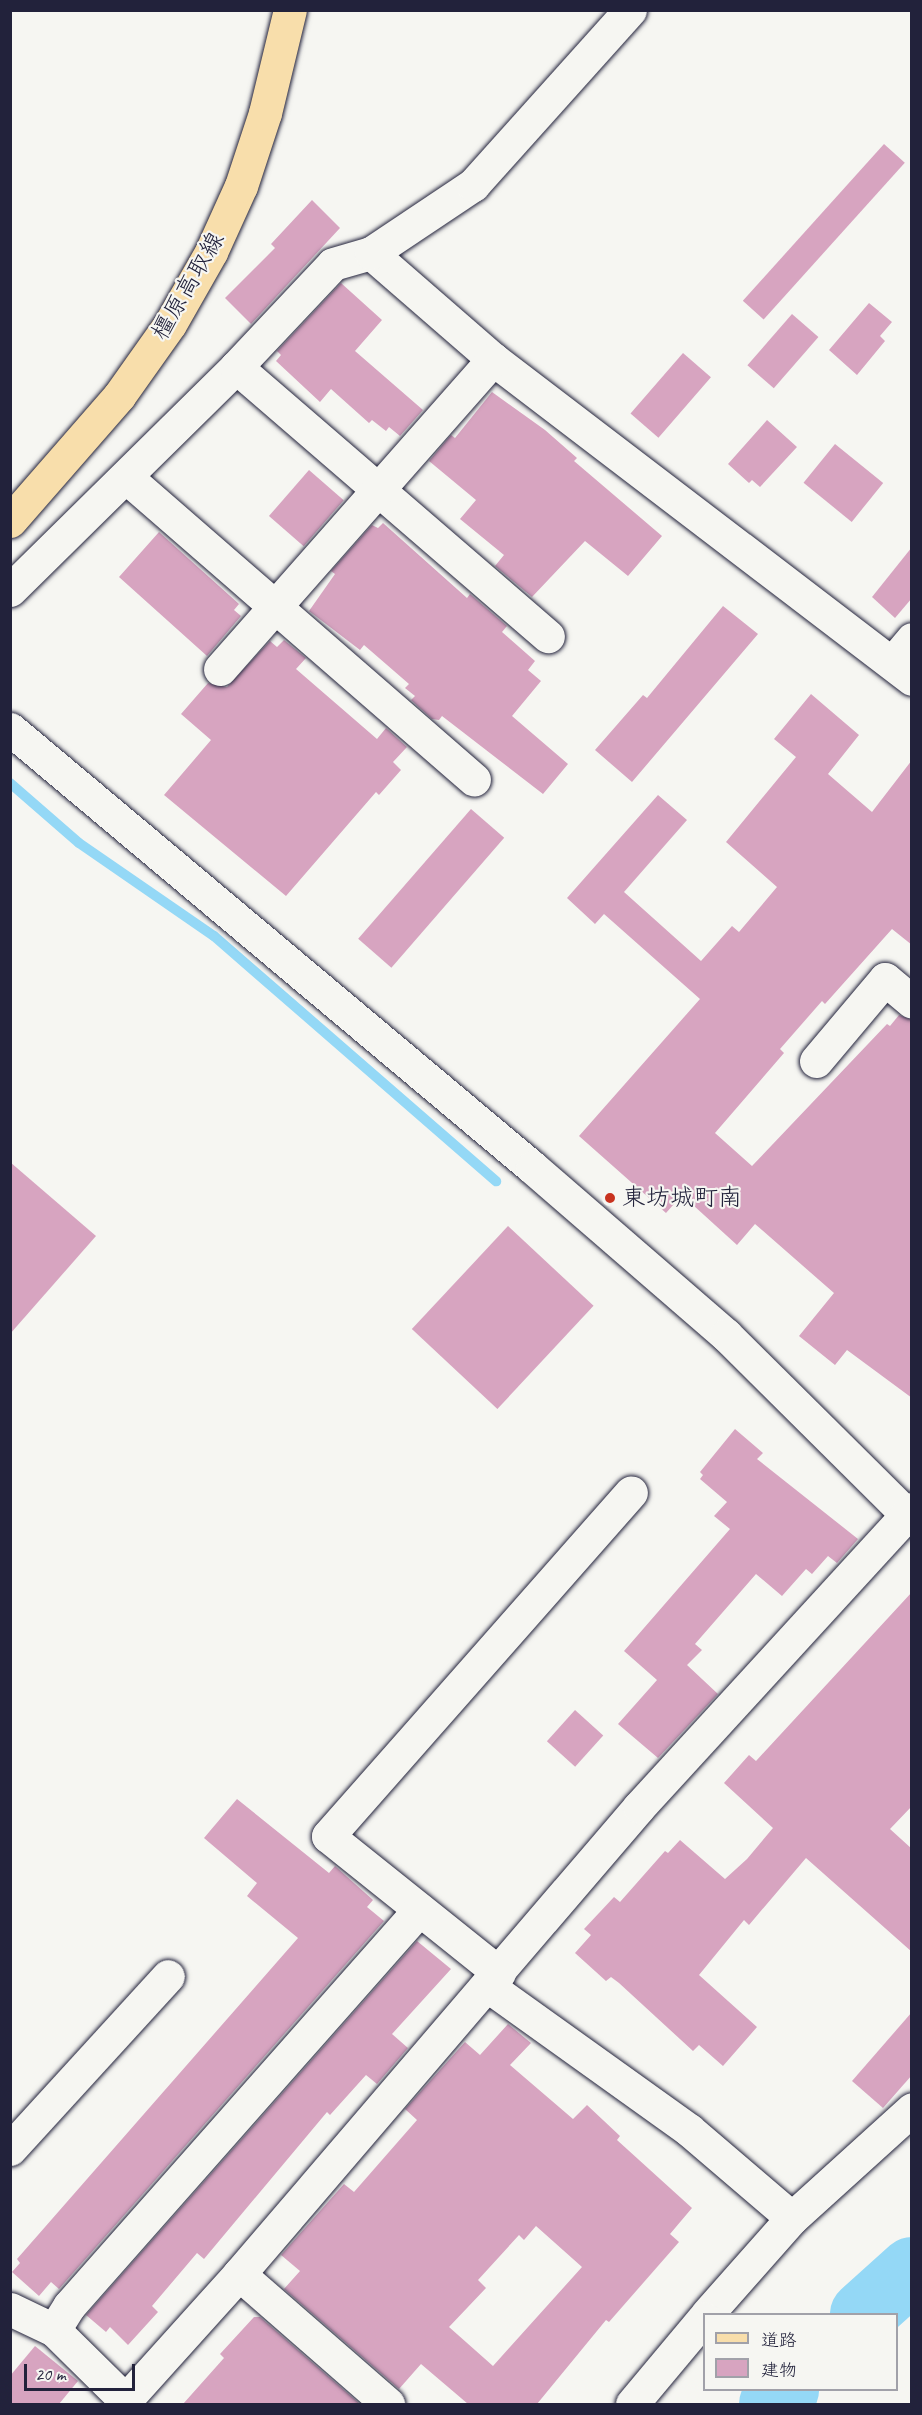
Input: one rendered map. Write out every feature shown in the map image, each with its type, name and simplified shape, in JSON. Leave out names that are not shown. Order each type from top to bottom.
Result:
[{"type":"main road","name":"橿原高取線","points":[[10,521],[119,396],[170,324],[211,252],[241,186],[265,113],[290,10]]},
{"type":"street","points":[[10,590],[236,367],[333,264],[371,253],[473,185],[630,10]]},
{"type":"street","points":[[371,253],[493,359],[905,660]]},
{"type":"street","points":[[220,669],[493,359]]},
{"type":"street","points":[[236,367],[548,636]]},
{"type":"street","points":[[126,477],[474,780]]},
{"type":"street","points":[[10,729],[717,1327],[910,1514],[639,1807],[239,2274],[125,2403],[54,2330],[10,2309]]},
{"type":"street","points":[[816,1061],[885,979],[912,1002]]},
{"type":"street","points":[[631,1492],[328,1836],[420,1910],[493,1979],[688,2130],[792,2218]]},
{"type":"street","points":[[54,2330],[69,2306],[420,1910]]},
{"type":"street","points":[[10,2150],[168,1976]]},
{"type":"street","points":[[709,2313],[792,2218],[912,2109]]},
{"type":"street","points":[[239,2274],[388,2404]]},
{"type":"street","points":[[632,2404],[703,2320]]},
{"type":"building","points":[[884,144],[905,163],[764,320],[743,301]]},
{"type":"building","points":[[312,200],[340,228],[251,324],[225,298],[275,248],[271,244]]},
{"type":"building","points":[[341,283],[382,320],[355,351],[423,410],[400,436],[389,427],[386,431],[372,420],[369,423],[331,389],[320,402],[276,361],[281,355],[277,351]]},
{"type":"building","points":[[869,303],[892,322],[880,336],[885,341],[857,375],[829,350]]},
{"type":"building","points":[[792,314],[818,337],[774,388],[747,365]]},
{"type":"building","points":[[683,353],[711,377],[658,438],[631,413]]},
{"type":"building","points":[[492,392],[545,430],[577,458],[574,461],[662,536],[628,576],[585,541],[532,597],[495,566],[504,555],[460,519],[476,500],[429,461],[451,435],[455,438]]},
{"type":"building","points":[[767,420],[797,447],[760,487],[752,480],[749,483],[728,464]]},
{"type":"building","points":[[835,444],[883,483],[852,522],[804,483]]},
{"type":"building","points":[[309,470],[344,500],[304,546],[269,516]]},
{"type":"building","points":[[383,523],[467,598],[470,594],[507,626],[502,632],[535,661],[528,670],[541,681],[512,716],[568,764],[543,794],[442,716],[439,720],[432,719],[411,700],[415,696],[405,688],[409,684],[364,645],[360,650],[309,611],[335,574],[331,571],[372,525],[378,528]]},
{"type":"building","points":[[159,532],[239,604],[234,610],[241,616],[207,656],[119,577]]},
{"type":"building","points":[[912,547],[912,598],[895,618],[872,597]]},
{"type":"building","points":[[723,606],[758,634],[632,782],[595,750],[643,695],[647,698]]},
{"type":"building","points":[[284,640],[306,658],[296,669],[377,739],[386,728],[407,747],[393,762],[401,770],[379,795],[376,792],[286,896],[164,795],[211,740],[181,714],[208,683],[227,687],[270,641],[277,647]]},
{"type":"building","points":[[811,694],[859,735],[828,774],[872,812],[912,760],[912,945],[892,929],[825,1004],[822,1001],[780,1049],[784,1053],[715,1133],[752,1166],[887,1024],[890,1026],[899,1015],[912,1020],[912,1398],[847,1350],[835,1365],[799,1336],[834,1293],[755,1224],[737,1245],[682,1195],[666,1213],[579,1136],[700,999],[604,914],[595,924],[567,898],[658,795],[687,820],[624,892],[701,961],[732,926],[739,932],[777,887],[726,842],[796,757],[774,739]]},
{"type":"building","points":[[471,809],[504,838],[391,968],[358,939]]},
{"type":"building","points":[[10,1162],[96,1236],[10,1334]]},
{"type":"building","points":[[508,1226],[594,1306],[497,1409],[412,1329]]},
{"type":"building","points":[[735,1429],[763,1453],[757,1459],[858,1539],[837,1563],[828,1556],[812,1574],[806,1569],[782,1596],[756,1574],[695,1644],[702,1650],[687,1665],[718,1694],[658,1758],[618,1724],[657,1680],[624,1651],[730,1529],[714,1516],[727,1502],[700,1479],[703,1475],[700,1472]]},
{"type":"building","points":[[912,1592],[912,1806],[890,1829],[912,1849],[912,1952],[806,1858],[749,1925],[744,1920],[699,1975],[757,2027],[723,2066],[699,2045],[693,2051],[619,1983],[611,1977],[606,1981],[575,1953],[591,1935],[584,1929],[614,1897],[620,1902],[665,1851],[668,1853],[680,1840],[725,1879],[747,1859],[773,1828],[724,1783],[749,1755],[756,1761]]},
{"type":"building","points":[[575,1710],[603,1735],[575,1767],[547,1741]]},
{"type":"building","points":[[237,1799],[329,1873],[335,1866],[373,1900],[367,1907],[384,1921],[59,2289],[51,2282],[39,2296],[12,2272],[20,2263],[17,2259],[298,1938],[247,1896],[257,1883],[204,1838]]},
{"type":"building","points":[[417,1941],[451,1969],[392,2034],[408,2048],[377,2084],[366,2075],[330,2115],[327,2112],[204,2259],[197,2253],[152,2306],[158,2312],[128,2345],[110,2327],[106,2332],[86,2315]]},
{"type":"building","points":[[912,2012],[912,2075],[883,2108],[852,2081]]},
{"type":"building","points":[[508,2024],[531,2043],[510,2065],[573,2119],[587,2105],[620,2136],[617,2140],[692,2208],[670,2234],[679,2242],[609,2322],[606,2320],[537,2404],[468,2404],[421,2364],[399,2389],[284,2289],[300,2271],[281,2255],[344,2184],[354,2192],[417,2120],[405,2109],[465,2042],[480,2055]],"holes":[[[536,2226],[582,2267],[493,2366],[449,2327],[486,2288],[478,2280],[519,2235],[524,2240]]]},
{"type":"building","points":[[254,2317],[260,2317],[360,2404],[183,2404],[224,2358],[220,2354]]},
{"type":"building","points":[[35,2346],[78,2381],[59,2404],[10,2404],[10,2376]]},
{"type":"waterway","points":[[10,783],[79,843],[214,936],[496,1181]]},
{"type":"waterway","points":[[864,2313],[912,2270]]},
{"type":"waterway","points":[[772,2404],[785,2391]]},
{"type":"place","name":"東坊城町南","points":[[610,1198]]}]
